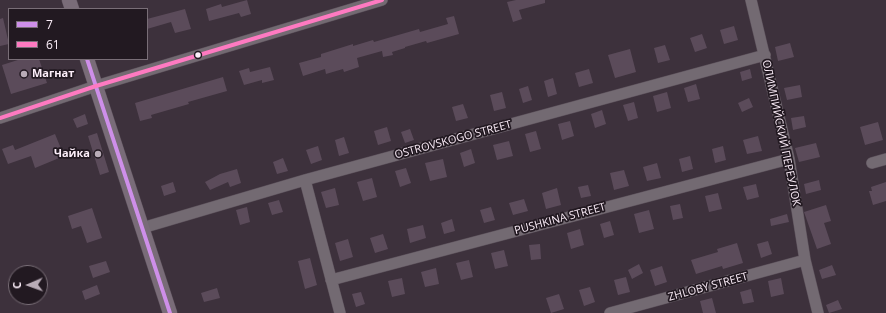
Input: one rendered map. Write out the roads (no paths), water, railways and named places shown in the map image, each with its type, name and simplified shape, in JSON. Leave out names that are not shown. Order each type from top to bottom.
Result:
[{"type":"main road","points":[[87,60],[170,313]]},
{"type":"street","points":[[0,118],[96,86],[382,0]]},
{"type":"street","name":"ОЛИМПИЙСКИЙ ПЕРЕУЛОК","points":[[751,0],[789,159],[805,260],[818,313]]},
{"type":"street","name":"OSTROVSKOGO STREET","points":[[142,228],[305,180],[764,55]]},
{"type":"street","name":"PUSHKINA STREET","points":[[331,280],[789,159]]},
{"type":"street","points":[[872,163],[886,159]]},
{"type":"street","points":[[305,180],[340,313]]},
{"type":"street","name":"ZHLOBY STREET","points":[[610,313],[805,260]]},
{"type":"place","name":"Магнат","points":[[24,74]]},
{"type":"place","name":"Чайка","points":[[98,154]]}]
